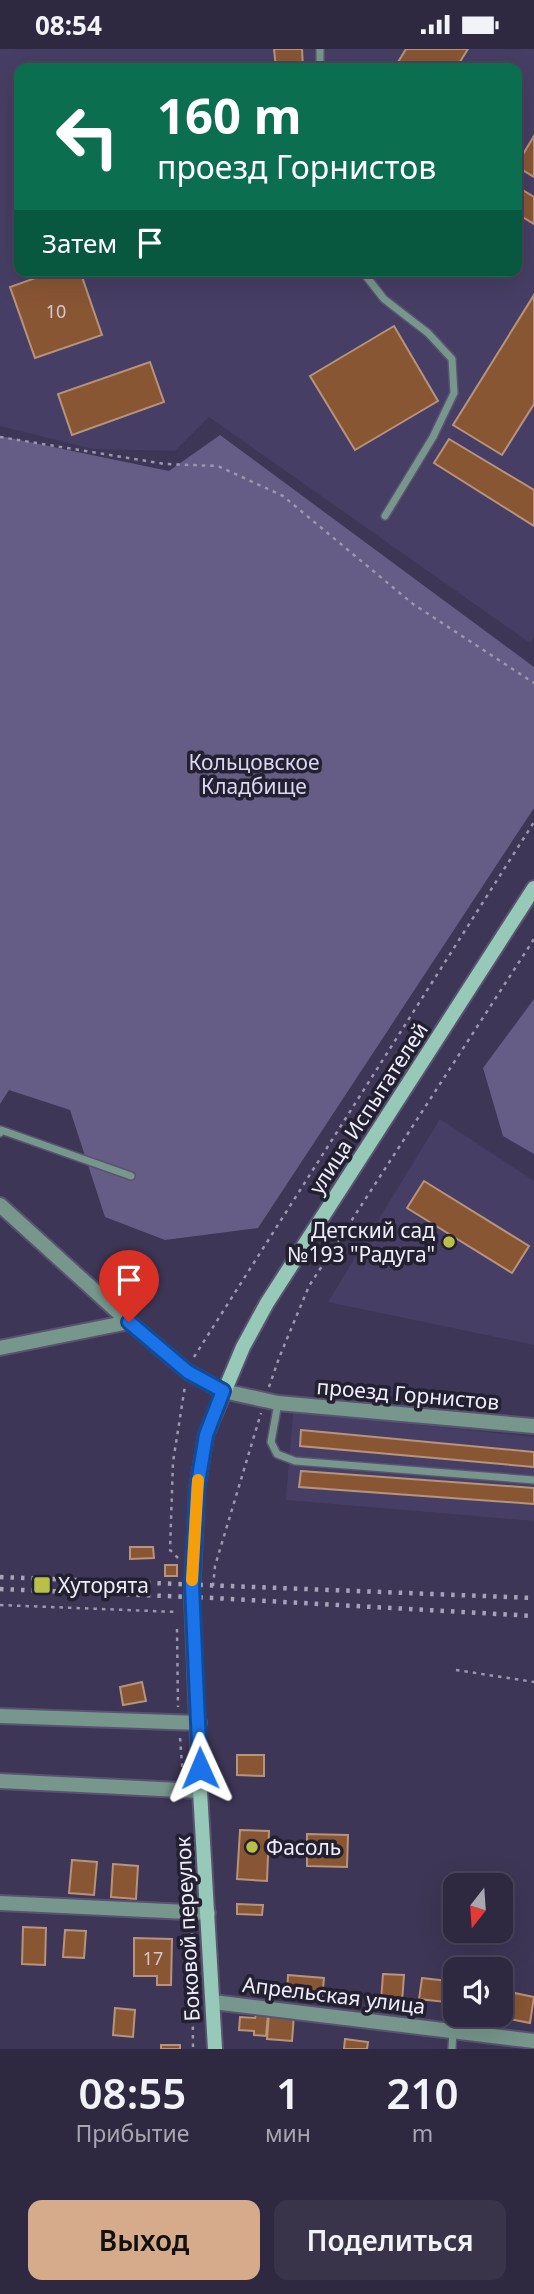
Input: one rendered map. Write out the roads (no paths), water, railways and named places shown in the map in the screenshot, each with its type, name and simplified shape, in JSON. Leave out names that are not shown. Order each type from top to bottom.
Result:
[{"type":"main road","name":"улица Испытателей","points":[[223,1391],[267,1303],[534,888]]},
{"type":"main road","name":"Боковой переулок","points":[[215,2049],[200,1791],[192,1585],[197,1489],[206,1435],[223,1391]]},
{"type":"street","points":[[0,1205],[188,1372],[223,1391]]},
{"type":"street","points":[[0,1348],[129,1322]]},
{"type":"street","name":"проезд Горнистов","points":[[223,1391],[272,1402],[534,1426]]},
{"type":"street","points":[[0,1716],[199,1723]]},
{"type":"street","points":[[0,1781],[200,1791]]},
{"type":"street","points":[[0,1903],[208,1913]]},
{"type":"street","name":"Апрельская улица","points":[[213,2002],[534,2041]]},
{"type":"lane","points":[[367,277],[384,299],[428,333],[452,359],[454,393],[433,437],[385,516]]},
{"type":"lane","points":[[0,1133],[1,1130],[131,1176]]},
{"type":"lane","points":[[272,1402],[271,1442],[277,1454],[295,1461],[534,1480]]},
{"type":"lane","points":[[452,2049],[453,2031]]},
{"type":"railway","points":[[0,1577],[534,1598]]},
{"type":"railway","points":[[0,1589],[534,1616]]},
{"type":"place","name":"Детский сад №193 \"Радуга\"","points":[[449,1242]]},
{"type":"place","name":"Хуторята","points":[[42,1585]]},
{"type":"place","name":"Фасоль","points":[[252,1847]]},
{"type":"park label","name":"Кольцовское Кладбище","points":[[254,774]]}]
